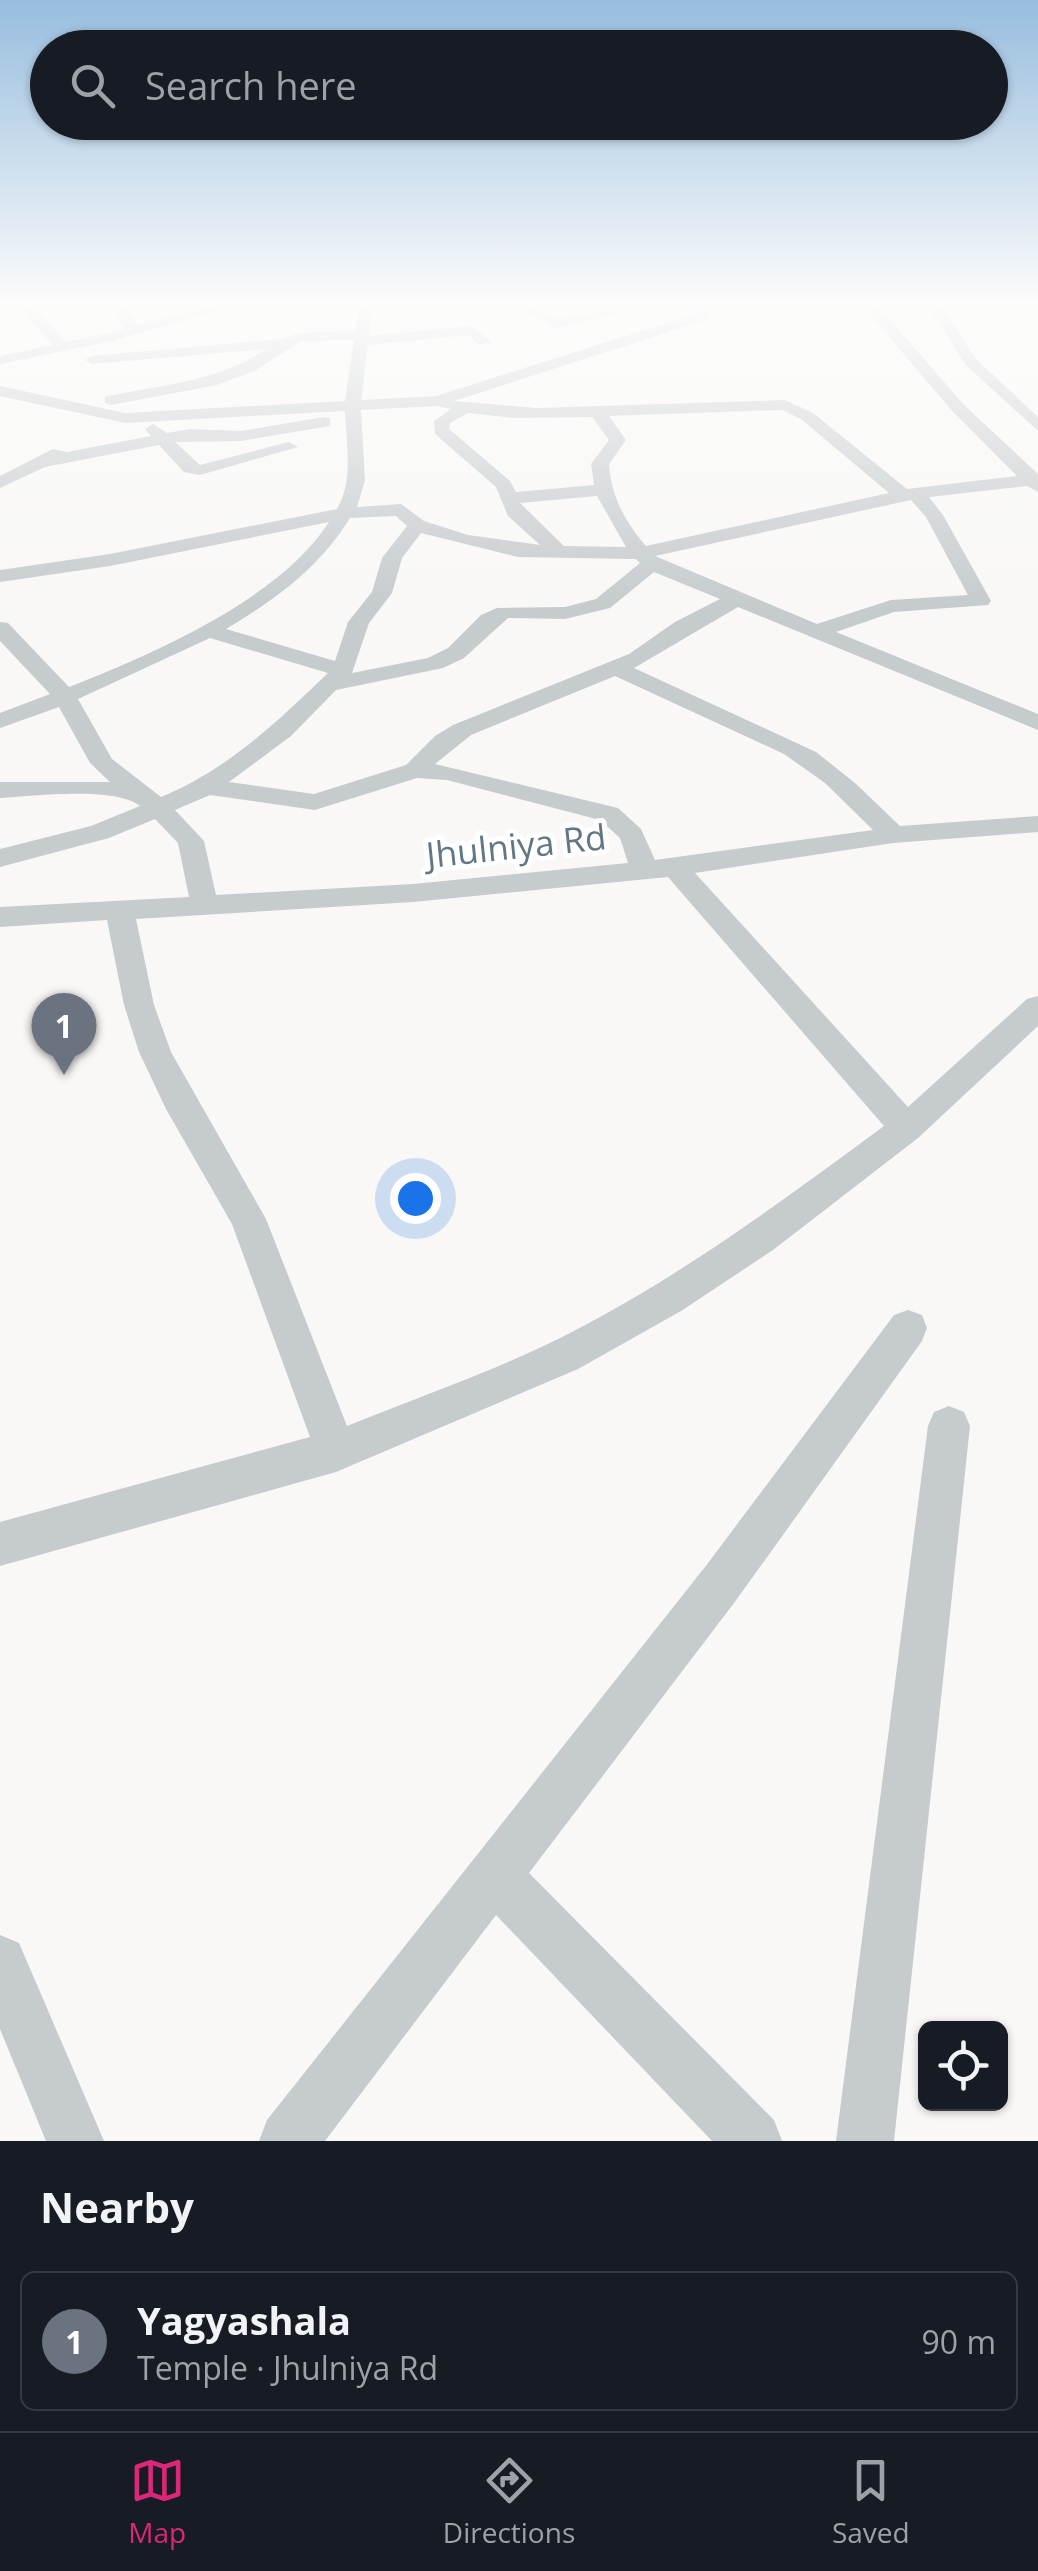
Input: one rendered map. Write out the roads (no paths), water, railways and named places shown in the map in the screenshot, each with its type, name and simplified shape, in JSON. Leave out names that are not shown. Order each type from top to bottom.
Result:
[{"type":"street","points":[[110,406],[164,439],[190,468],[200,470],[354,417]]},
{"type":"street","points":[[0,721],[66,698],[207,630],[286,579],[345,513],[352,499],[355,406]]},
{"type":"street","points":[[43,462],[203,432],[241,436],[408,406]]},
{"type":"street","points":[[454,406],[506,414],[760,406]]},
{"type":"street","points":[[787,406],[807,416],[934,515],[981,602],[891,606],[819,632]]},
{"type":"street","points":[[956,406],[1037,482]]},
{"type":"street","points":[[1016,406],[1038,426]]},
{"type":"street","points":[[463,409],[442,422],[441,430],[504,485],[515,512],[562,554]]},
{"type":"street","points":[[597,412],[618,440],[600,464],[603,490],[610,507],[647,559],[1038,723]]},
{"type":"street","points":[[0,482],[133,418],[354,417]]},
{"type":"street","points":[[0,576],[110,560],[345,513],[401,510],[417,525],[490,546],[647,559],[909,494],[1037,482]]},
{"type":"street","points":[[510,498],[603,490]]},
{"type":"street","points":[[0,858],[62,845],[208,787],[282,731],[338,677],[359,622],[382,594],[392,558],[417,525]]},
{"type":"street","points":[[207,630],[338,677],[435,663],[456,653],[489,620],[504,612],[565,612],[603,604],[647,559]]},
{"type":"street","points":[[415,770],[444,741],[462,730],[616,668],[656,648],[700,616],[739,598]]},
{"type":"street","points":[[0,628],[66,698],[102,764],[159,808],[190,840],[204,903]]},
{"type":"street","points":[[616,668],[647,688],[790,748],[820,765],[894,835]]},
{"type":"street","points":[[208,787],[315,802],[415,770],[483,779],[609,814],[632,835],[644,870]]},
{"type":"street","points":[[0,790],[55,787],[133,791]]},
{"type":"street","name":"Jhulniya Rd","points":[[0,917],[412,893],[644,870],[894,835],[1038,824]]},
{"type":"street","points":[[675,866],[906,1128]]},
{"type":"street","points":[[120,912],[140,1005],[155,1052],[178,1100],[248,1219],[336,1450]]},
{"type":"street","points":[[0,1544],[336,1450],[564,1356],[668,1299],[760,1239],[906,1128],[972,1072],[1038,1007]]},
{"type":"street","points":[[288,2141],[721,1583],[908,1328]]},
{"type":"street","points":[[865,2141],[948,1426]]},
{"type":"street","points":[[493,1874],[753,2141]]},
{"type":"street","points":[[0,1962],[75,2141]]},
{"type":"place","name":"Yagyashala","points":[[64,1075]]}]
